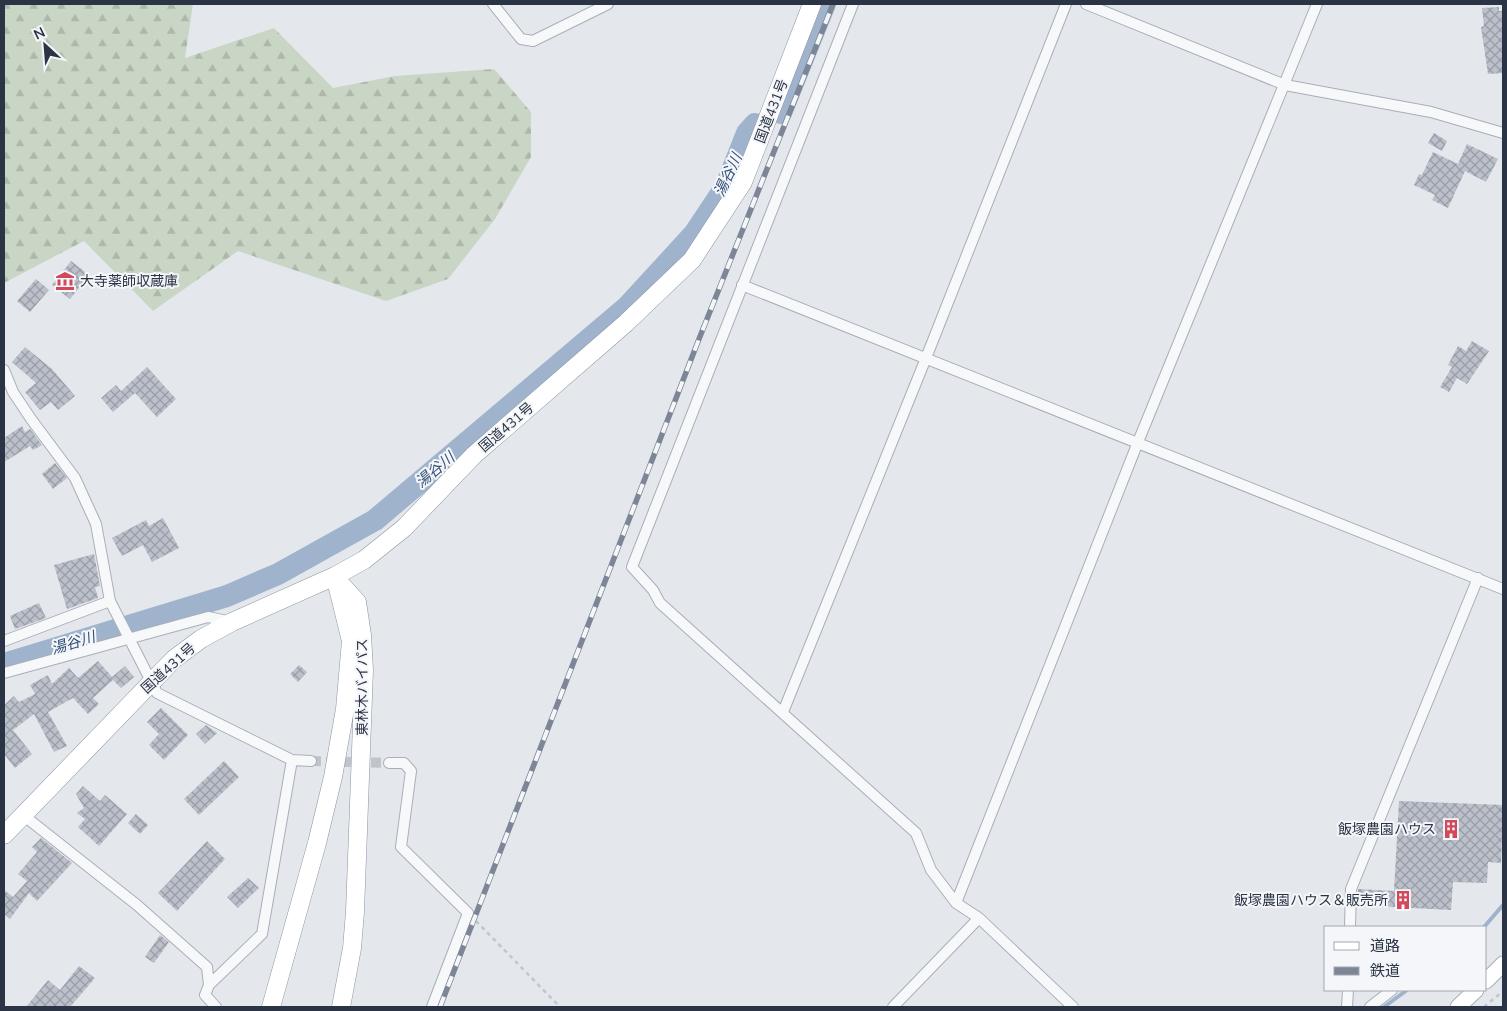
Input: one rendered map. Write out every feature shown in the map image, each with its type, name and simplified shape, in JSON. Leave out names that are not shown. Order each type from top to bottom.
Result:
[{"type":"highway","name":"国道431号","points":[[4,835],[174,659],[201,639],[232,622],[335,576],[364,560],[404,528],[474,455],[626,323],[692,260],[743,182],[812,4]]},
{"type":"highway","name":"東林木バイパス","points":[[271,1007],[317,843],[333,777],[346,709],[351,641],[335,576]]},
{"type":"highway","name":"東林木バイパス","points":[[335,576],[357,602],[362,634],[364,670],[355,912],[352,948],[341,1007]]},
{"type":"main road","points":[[1487,980],[1503,964]]},
{"type":"main road","points":[[1458,1007],[1475,991]]},
{"type":"street","points":[[493,4],[521,39],[532,41],[608,4]]},
{"type":"street","points":[[853,4],[632,567],[653,590],[660,603],[916,833],[931,870],[956,903],[979,918],[1073,1007]]},
{"type":"street","points":[[783,712],[1066,4]]},
{"type":"street","points":[[1086,4],[1285,85],[1431,112],[1503,133]]},
{"type":"street","points":[[956,903],[1138,442],[1317,4]]},
{"type":"street","points":[[742,285],[1503,589]]},
{"type":"street","points":[[4,370],[13,392],[30,419],[75,478],[96,524],[110,601],[150,683],[157,693],[292,760],[311,761]]},
{"type":"street","points":[[1350,926],[1351,889],[1478,578]]},
{"type":"street","points":[[4,641],[110,601]]},
{"type":"street","points":[[4,673],[208,617],[232,622]]},
{"type":"street","points":[[216,1007],[205,995],[209,985],[262,934],[292,760]]},
{"type":"street","points":[[389,763],[404,763],[411,771],[401,847],[468,913],[432,1007]]},
{"type":"street","points":[[23,815],[137,905],[207,967],[209,985]]},
{"type":"street","points":[[893,1007],[979,918]]},
{"type":"street","points":[[1347,1007],[1348,991]]},
{"type":"street","points":[[1370,1007],[1391,991]]},
{"type":"path","points":[[468,913],[560,1007]]},
{"type":"path","points":[[1484,1007],[1503,991]]},
{"type":"green space","points":[[4,4],[193,4],[185,58],[274,28],[333,88],[395,76],[494,69],[531,112],[531,157],[495,219],[448,279],[386,301],[238,251],[153,311],[84,241],[4,283]]},
{"type":"building","points":[[1499,7],[1499,11],[1503,11],[1503,73],[1488,74],[1481,27],[1484,26],[1482,8]]},
{"type":"building","points":[[1434,133],[1447,141],[1442,151],[1428,143]]},
{"type":"building","points":[[1467,144],[1498,159],[1486,182],[1465,171],[1448,208],[1432,200],[1435,195],[1414,185],[1419,174],[1422,175],[1433,152],[1458,164]]},
{"type":"building","points":[[71,261],[89,275],[70,299],[52,285]]},
{"type":"building","points":[[36,279],[49,290],[30,312],[17,301]]},
{"type":"building","points":[[1472,341],[1489,351],[1467,384],[1457,378],[1449,392],[1440,387],[1452,367],[1448,365],[1458,346],[1466,351]]},
{"type":"building","points":[[25,347],[52,369],[75,396],[58,410],[51,402],[40,410],[25,392],[36,383],[12,362]]},
{"type":"building","points":[[147,367],[176,399],[157,417],[135,393],[113,412],[101,398],[116,385],[121,391]]},
{"type":"building","points":[[22,426],[25,432],[30,429],[42,445],[33,450],[30,446],[4,462],[4,438]]},
{"type":"building","points":[[55,463],[67,478],[53,489],[42,474]]},
{"type":"building","points":[[163,518],[179,548],[152,562],[143,545],[122,556],[112,538],[146,520],[149,526]]},
{"type":"building","points":[[94,554],[100,586],[95,587],[98,598],[67,609],[54,565]]},
{"type":"building","points":[[39,603],[46,618],[15,629],[10,616]]},
{"type":"building","points":[[98,661],[112,677],[125,666],[134,677],[121,688],[113,680],[93,698],[99,704],[88,714],[73,698],[48,712],[67,746],[54,752],[34,714],[13,730],[32,754],[15,768],[4,754],[4,705],[14,696],[19,702],[35,694],[30,685],[48,675],[52,684],[69,668],[78,678]]},
{"type":"building","points":[[299,665],[307,672],[298,682],[290,674]]},
{"type":"building","points":[[161,708],[188,735],[164,760],[149,745],[159,734],[147,722]]},
{"type":"building","points":[[206,725],[217,733],[205,744],[196,734]]},
{"type":"building","points":[[224,761],[239,777],[199,815],[184,799]]},
{"type":"building","points":[[83,786],[100,801],[105,795],[127,814],[99,846],[78,827],[85,819],[77,813],[84,808],[76,794]]},
{"type":"building","points":[[1399,801],[1503,805],[1501,863],[1488,862],[1487,883],[1453,882],[1451,910],[1357,905],[1358,889],[1394,891]]},
{"type":"building","points":[[136,814],[148,825],[140,834],[128,823]]},
{"type":"building","points":[[41,838],[72,863],[37,901],[29,893],[10,919],[4,914],[4,890],[13,897],[27,881],[18,874],[37,852],[32,847]]},
{"type":"building","points":[[207,841],[225,859],[177,911],[158,893]]},
{"type":"building","points":[[248,878],[259,888],[238,908],[227,897]]},
{"type":"building","points":[[160,935],[169,942],[154,963],[145,957]]},
{"type":"building","points":[[79,966],[95,978],[70,1007],[26,1007],[48,980],[60,990]]},
{"type":"waterway","name":"湯谷川","points":[[781,113],[825,4]]},
{"type":"waterway","name":"湯谷川","points":[[4,664],[227,596],[278,574],[375,520],[627,307],[694,234],[726,186],[747,133],[755,124]]},
{"type":"waterway","points":[[1485,926],[1503,905]]},
{"type":"waterway","points":[[1384,1007],[1406,991]]},
{"type":"tunnel","points":[[311,761],[389,763]]},
{"type":"railway","points":[[440,1007],[699,339],[833,4]]},
{"type":"place","name":"大寺薬師収蔵庫","points":[[65,281]]},
{"type":"place","name":"飯塚農園ハウス","points":[[1451,829]]},
{"type":"place","name":"飯塚農園ハウス＆販売所","points":[[1403,900]]}]
